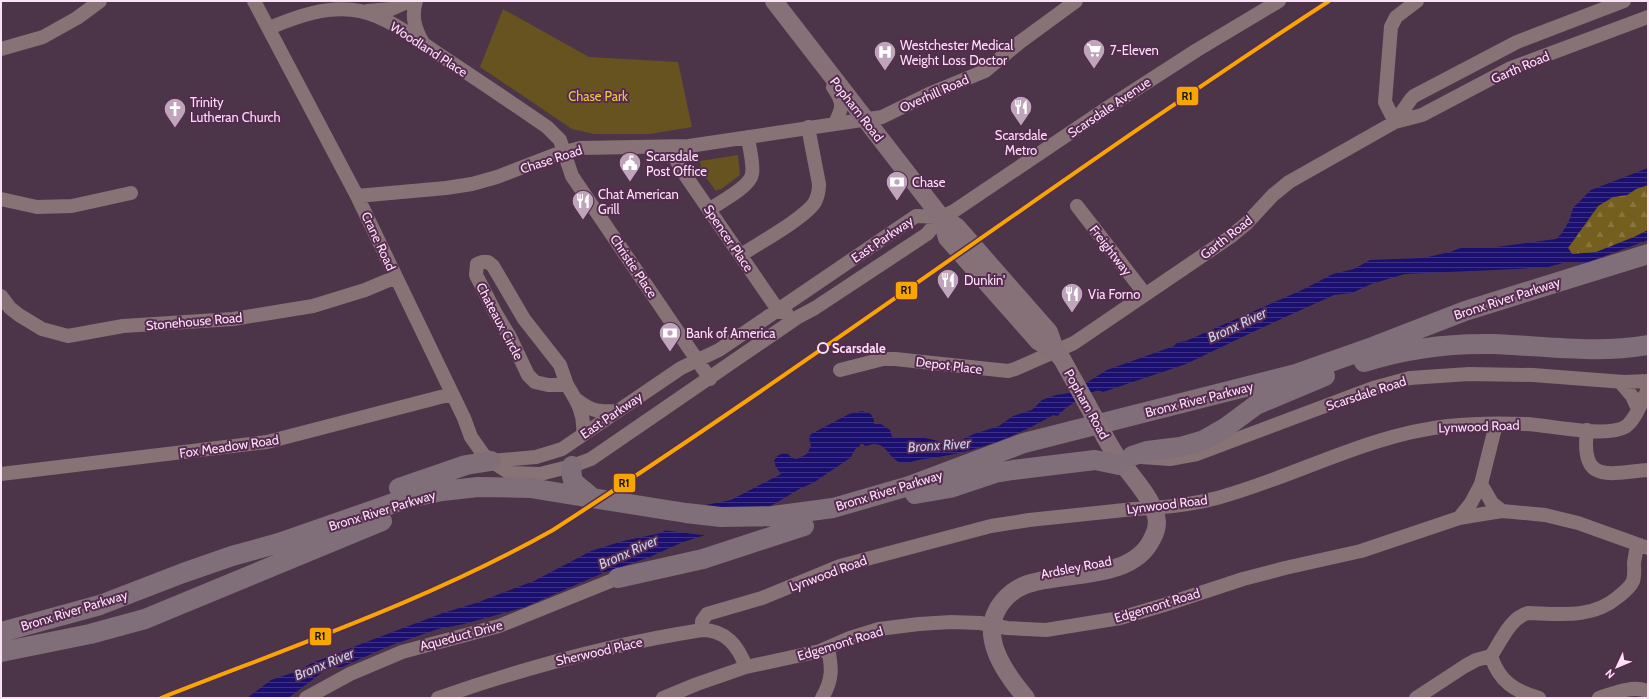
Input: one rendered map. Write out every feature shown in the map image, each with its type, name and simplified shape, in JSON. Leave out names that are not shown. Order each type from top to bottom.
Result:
[{"type":"highway","name":"Bronx River Parkway","points":[[1,652],[124,626],[181,605],[382,521],[432,506],[467,501],[501,499],[536,502],[582,498],[704,515],[796,523],[833,508],[882,495],[1033,440],[1296,374],[1367,349],[1459,313],[1648,254]]},
{"type":"highway","name":"Bronx River Parkway","points":[[1,632],[100,605],[232,556],[279,543],[391,504],[442,491],[478,487],[513,487],[536,489],[582,498],[709,528],[744,530],[849,518],[996,462],[1038,448],[1267,393],[1384,356],[1442,346],[1492,344],[1593,350],[1648,346]]},
{"type":"highway","points":[[915,494],[950,488],[990,475],[1013,470],[1095,460],[1122,459],[1147,451],[1180,447],[1204,440],[1225,428],[1256,405],[1334,372]]},
{"type":"highway","points":[[232,556],[282,529],[466,465],[503,464]]},
{"type":"highway","points":[[578,464],[571,475],[572,481],[582,498]]},
{"type":"highway","points":[[241,579],[267,560],[290,531],[311,520]]},
{"type":"highway","points":[[618,578],[703,559],[796,523]]},
{"type":"main road","name":"Popham Road","points":[[774,1],[941,217],[957,227],[956,237],[976,261],[1008,284],[1049,332],[1056,352],[1066,365],[1105,437],[1122,459]]},
{"type":"main road","name":"Ardsley Road","points":[[986,624],[983,613],[1000,590],[1014,581],[1031,576],[1106,563],[1133,551],[1143,541],[1149,527],[1149,508],[1122,476],[1122,459]]},
{"type":"main road","points":[[986,624],[981,640],[986,653],[1016,698]]},
{"type":"main road","points":[[986,624],[997,656],[1007,673],[1026,698]]},
{"type":"street","points":[[1,49],[43,37],[77,18],[100,1]]},
{"type":"street","name":"Crane Road","points":[[254,1],[357,196],[464,418],[471,437],[484,454],[503,464]]},
{"type":"street","points":[[361,11],[382,11],[399,6],[409,1]]},
{"type":"street","points":[[416,1],[414,25],[423,43]]},
{"type":"street","name":"Overhill Road","points":[[865,119],[886,116],[929,94],[985,71],[1020,42],[1076,1]]},
{"type":"street","name":"Scarsdale Avenue","points":[[941,217],[958,209],[1110,106],[1197,50],[1279,1]]},
{"type":"street","points":[[1395,122],[1385,102],[1391,27],[1396,17],[1418,1]]},
{"type":"street","name":"Garth Road","points":[[1395,122],[1411,99],[1491,54],[1624,1]]},
{"type":"street","name":"Woodland Place","points":[[269,28],[296,17],[315,12],[334,10],[361,11],[392,24],[423,43],[547,127],[558,137],[564,152]]},
{"type":"street","name":"Garth Road","points":[[1056,352],[1074,343],[1237,231],[1247,223],[1273,195],[1289,182],[1395,122],[1422,115],[1500,74],[1648,17]]},
{"type":"street","points":[[1491,54],[1500,74]]},
{"type":"street","points":[[826,69],[830,82],[842,102],[841,111],[835,123]]},
{"type":"street","name":"Chase Road","points":[[357,196],[446,188],[472,184],[497,177],[564,152],[587,147],[674,147],[865,119]]},
{"type":"street","points":[[741,255],[803,215],[815,202],[819,192],[819,184],[808,127]]},
{"type":"street","points":[[710,209],[750,180],[752,169],[748,137]]},
{"type":"street","name":"Spencer Place","points":[[674,147],[675,157],[681,169],[741,255],[774,313],[776,323],[780,330]]},
{"type":"street","name":"Christie Place","points":[[564,152],[572,176],[710,379]]},
{"type":"street","points":[[1,199],[37,207],[72,206],[131,193]]},
{"type":"street","name":"Freightway","points":[[1078,206],[1145,294]]},
{"type":"street","name":"East Parkway","points":[[503,464],[544,455],[574,441],[676,371],[719,350],[916,216],[941,217]]},
{"type":"street","name":"East Parkway","points":[[503,464],[540,474],[578,464],[710,379],[798,317],[815,308],[880,266],[927,234],[941,217]]},
{"type":"street","points":[[873,245],[879,254],[880,266]]},
{"type":"street","name":"Chateaux Circle","points":[[566,385],[535,382],[528,375],[510,337],[496,314],[476,275],[477,264],[488,262],[493,266],[524,319],[560,365],[566,385],[582,411],[584,425],[574,441],[572,457],[578,464]]},
{"type":"street","name":"Stonehouse Road","points":[[1,296],[10,308],[42,329],[68,336],[123,326],[233,319],[313,306],[365,290],[396,277]]},
{"type":"street","points":[[774,313],[798,317]]},
{"type":"street","name":"Depot Place","points":[[840,370],[883,359],[895,359],[1008,371],[1056,352]]},
{"type":"street","name":"Scarsdale Road","points":[[1122,459],[1159,460],[1197,454],[1373,388],[1410,378],[1469,374],[1532,375],[1620,382],[1648,381]]},
{"type":"street","points":[[1620,382],[1632,396],[1638,409]]},
{"type":"street","name":"Lynwood Road","points":[[702,630],[702,621],[707,614],[762,598],[824,572],[855,561],[1004,524],[1029,520],[1190,504],[1252,487],[1355,448],[1416,431],[1463,425],[1496,424],[1526,424],[1607,431],[1622,428],[1629,423],[1648,389]]},
{"type":"street","name":"Fox Meadow Road","points":[[1,474],[266,442],[452,394]]},
{"type":"street","name":"Chateaux Circle","points":[[576,400],[593,410],[603,412],[618,411]]},
{"type":"street","points":[[1459,518],[1471,503],[1481,484],[1496,424]]},
{"type":"street","points":[[1587,430],[1585,442],[1587,457],[1590,466],[1596,471],[1603,474],[1648,470]]},
{"type":"street","points":[[1481,484],[1492,503],[1502,511]]},
{"type":"street","name":"Edgemont Road","points":[[663,698],[746,667],[817,652],[850,638],[880,629],[925,624],[986,624],[1021,629],[1046,630],[1120,618],[1264,573],[1361,551],[1459,518],[1502,511],[1528,513],[1578,523],[1643,546]]},
{"type":"street","points":[[1416,698],[1464,666],[1476,660],[1491,656],[1513,621],[1523,614],[1571,614],[1589,612],[1603,608],[1615,600],[1632,583],[1643,546]]},
{"type":"street","name":"Aqueduct Drive","points":[[306,698],[336,680],[375,662],[424,645],[499,626],[618,578]]},
{"type":"street","name":"Sherwood Place","points":[[438,698],[482,683],[581,654],[702,630],[716,632],[730,640],[738,648],[746,667]]},
{"type":"street","points":[[822,698],[828,687],[832,674],[828,648]]},
{"type":"street","points":[[1491,656],[1497,671],[1504,680],[1518,690],[1539,698]]},
{"type":"street","points":[[1599,698],[1627,689],[1638,688],[1648,691]]},
{"type":"green space","name":"Chase Park","points":[[503,9],[589,57],[678,62],[692,127],[650,134],[594,134],[572,129],[480,67]]},
{"type":"green space","points":[[738,155],[740,175],[720,190],[719,189],[716,191],[699,168],[701,166],[700,161]]},
{"type":"green space","points":[[1648,185],[1648,230],[1596,253],[1572,254],[1568,248],[1598,206],[1613,197],[1627,195],[1636,189]]},
{"type":"water","name":"Bronx River","points":[[1648,168],[1648,185],[1636,189],[1627,195],[1613,197],[1598,206],[1568,248],[1572,254],[1596,252],[1648,230],[1648,240],[1586,263],[1567,262],[1548,267],[1405,274],[1371,284],[1352,293],[1334,295],[1186,364],[1103,392],[1093,392],[1074,402],[1058,416],[1053,415],[1038,424],[1007,438],[975,449],[904,463],[895,460],[883,447],[879,445],[873,444],[865,446],[860,444],[850,458],[813,483],[718,531],[683,542],[650,557],[603,573],[525,607],[464,624],[438,629],[389,646],[342,667],[333,667],[324,671],[288,698],[247,698],[271,680],[298,671],[312,663],[443,613],[476,603],[534,581],[591,551],[623,541],[661,533],[706,505],[731,500],[781,474],[774,461],[778,455],[788,454],[792,458],[797,459],[807,454],[811,446],[809,438],[811,434],[849,414],[862,411],[871,414],[874,424],[881,424],[890,430],[892,437],[920,437],[953,444],[974,434],[999,426],[1013,416],[1032,410],[1042,400],[1056,395],[1070,393],[1107,370],[1174,346],[1178,342],[1186,341],[1302,290],[1333,274],[1354,269],[1370,260],[1423,258],[1450,252],[1463,247],[1489,248],[1556,239],[1562,233],[1569,221],[1573,208],[1591,190]]},
{"type":"pier","points":[[701,506],[723,509],[771,508],[709,536],[662,530]]},
{"type":"transit line","name":"R1","points":[[161,698],[360,621],[458,578],[553,530],[748,400],[1134,132],[1329,1]]},
{"type":"place","name":"7-Eleven","points":[[1094,70]]},
{"type":"place","name":"Westchester Medical Weight Loss Doctor","points":[[885,72]]},
{"type":"place","name":"Scarsdale Metro","points":[[1021,126]]},
{"type":"place","name":"Trinity Lutheran Church","points":[[175,128]]},
{"type":"place","name":"Scarsdale Post Office","points":[[630,182]]},
{"type":"place","name":"Chase","points":[[897,202]]},
{"type":"place","name":"Chat American Grill","points":[[583,220]]},
{"type":"place","name":"Dunkin'","points":[[948,300]]},
{"type":"place","name":"Via Forno","points":[[1072,314]]},
{"type":"place","name":"Scarsdale","points":[[823,348]]},
{"type":"place","name":"Bank of America","points":[[670,352]]}]
